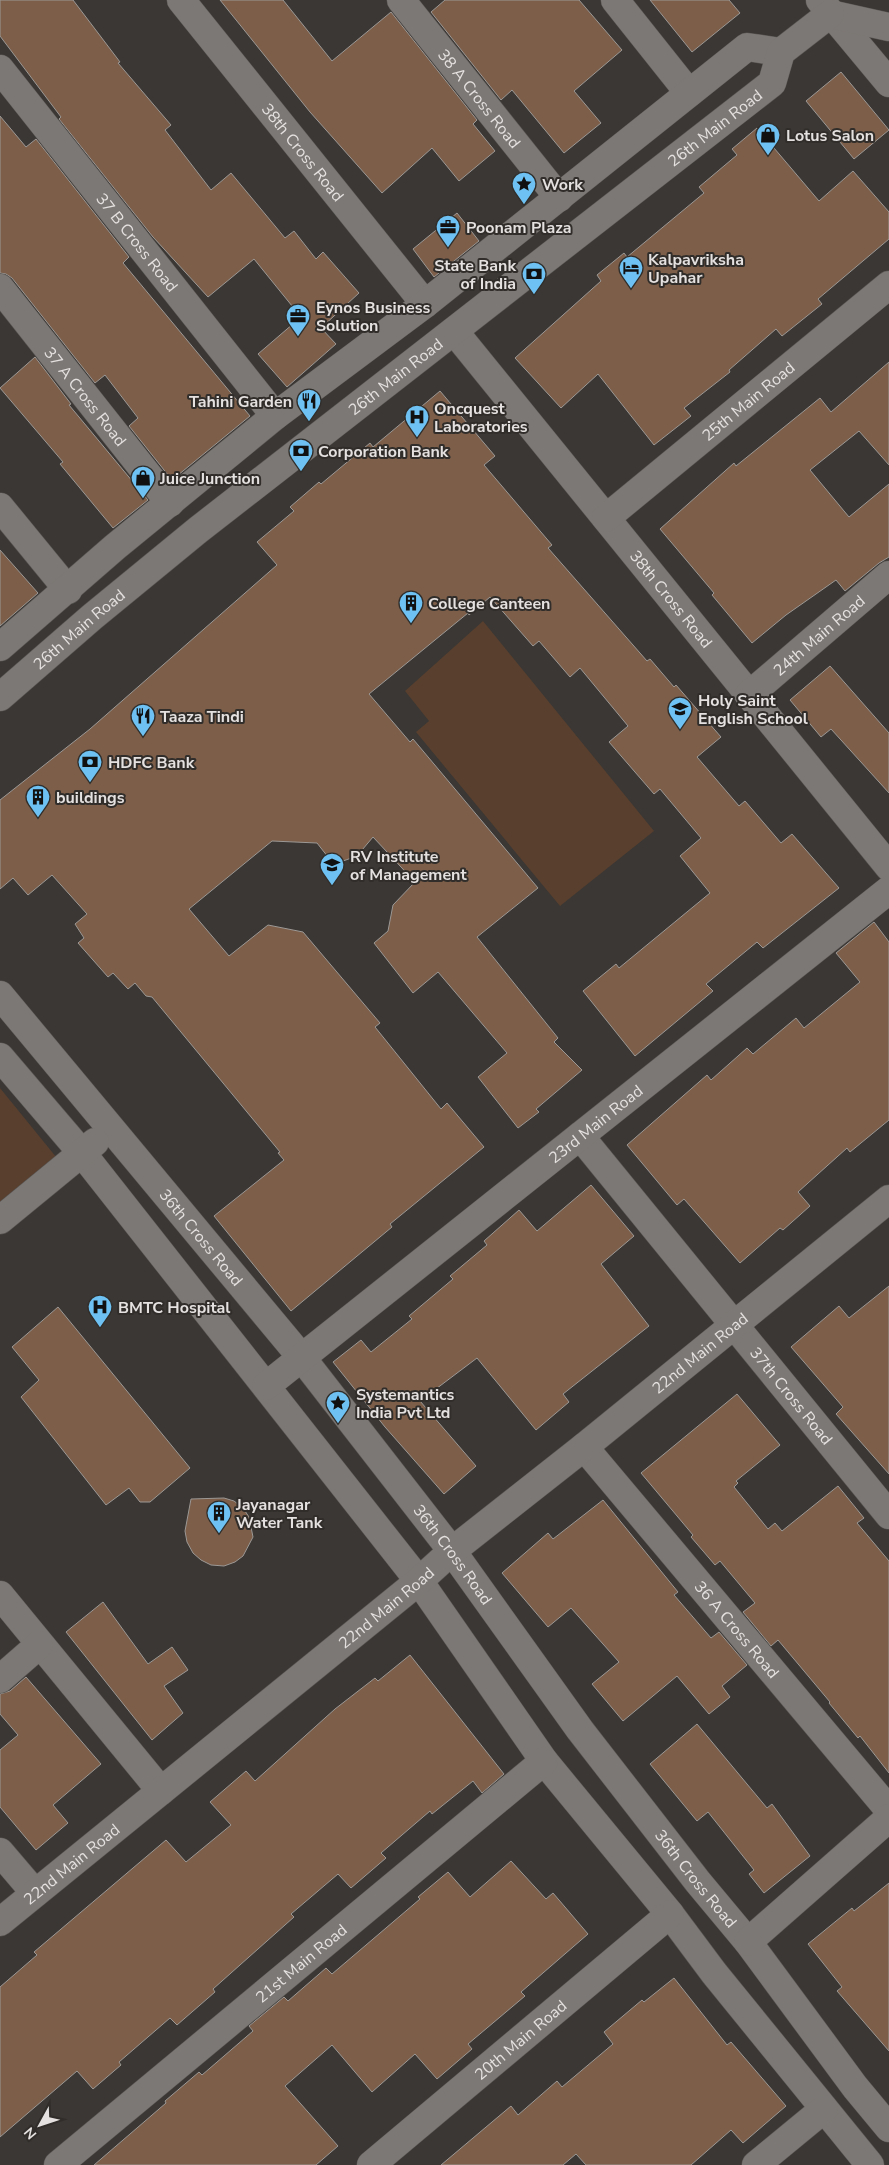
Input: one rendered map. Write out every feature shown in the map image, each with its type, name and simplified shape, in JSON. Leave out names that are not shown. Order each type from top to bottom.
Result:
[{"type":"street","name":"38th Cross Road","points":[[181,0],[425,304]]},
{"type":"street","name":"38 A Cross Road","points":[[401,0],[558,198]]},
{"type":"street","points":[[615,0],[689,93]]},
{"type":"street","points":[[825,7],[889,27]]},
{"type":"street","points":[[0,646],[275,416],[425,304],[747,47],[781,52],[825,7]]},
{"type":"street","points":[[825,7],[889,83]]},
{"type":"street","name":"26th Main Road","points":[[0,697],[92,617],[191,536],[772,83],[781,52]]},
{"type":"street","name":"37 B Cross Road","points":[[0,69],[275,416]]},
{"type":"street","name":"25th Main Road","points":[[606,518],[889,285]]},
{"type":"street","name":"37 A Cross Road","points":[[0,288],[170,503]]},
{"type":"street","name":"38th Cross Road","points":[[454,331],[889,867]]},
{"type":"street","points":[[0,506],[68,590]]},
{"type":"street","name":"24th Main Road","points":[[749,695],[889,575]]},
{"type":"street","name":"23rd Main Road","points":[[266,1386],[889,890]]},
{"type":"street","name":"36th Cross Road","points":[[0,995],[302,1358],[452,1551],[580,1730],[698,1882],[748,1942],[855,2087],[889,2128]]},
{"type":"street","points":[[0,1057],[82,1153],[419,1581],[544,1761],[670,1914],[714,1973],[870,2165]]},
{"type":"street","points":[[0,1220],[111,1128]]},
{"type":"street","name":"37th Cross Road","points":[[580,1136],[889,1515]]},
{"type":"street","name":"22nd Main Road","points":[[0,1922],[419,1581],[452,1551],[887,1204]]},
{"type":"street","name":"36 A Cross Road","points":[[584,1447],[889,1810]]},
{"type":"street","points":[[0,1595],[160,1792]]},
{"type":"street","points":[[0,1679],[39,1645]]},
{"type":"street","name":"21st Main Road","points":[[58,2165],[544,1761]]},
{"type":"street","points":[[748,1942],[889,1818]]},
{"type":"street","points":[[0,1852],[35,1893]]},
{"type":"street","name":"20th Main Road","points":[[371,2165],[670,1914]]},
{"type":"street","points":[[756,2165],[824,2108]]},
{"type":"shaded area","points":[[483,621],[654,831],[560,906],[416,732],[429,721],[405,691]]},
{"type":"shaded area","points":[[0,1088],[61,1163],[0,1212]]},
{"type":"building","points":[[0,0],[73,0],[120,62],[118,63],[171,125],[165,130],[211,190],[231,173],[285,238],[294,231],[316,259],[323,252],[359,293],[321,328],[336,344],[287,387],[258,354],[301,317],[254,259],[208,297],[153,237],[59,119],[61,117],[0,36]]},
{"type":"building","points":[[220,0],[283,0],[332,61],[391,12],[477,120],[473,124],[495,151],[459,181],[432,148],[382,193],[310,112]]},
{"type":"building","points":[[445,0],[579,0],[622,50],[574,91],[601,123],[564,153],[512,90],[501,100],[431,12]]},
{"type":"building","points":[[650,0],[729,0],[740,13],[692,52]]},
{"type":"building","points":[[841,72],[889,130],[854,159],[806,101]]},
{"type":"building","points":[[0,116],[26,147],[36,139],[129,257],[123,263],[250,416],[172,480],[129,426],[138,418],[105,375],[95,383],[12,278],[0,273]]},
{"type":"building","points":[[757,128],[819,201],[853,171],[889,212],[889,239],[818,299],[822,304],[782,336],[776,329],[729,370],[730,372],[684,408],[691,416],[654,445],[598,374],[561,408],[515,358],[601,281],[597,275],[624,253],[627,257],[704,193],[699,187],[737,155],[732,149]]},
{"type":"building","name":"Poonam Plaza","points":[[457,213],[479,241],[434,277],[413,249]]},
{"type":"building","points":[[35,357],[71,404],[69,405],[148,500],[113,528],[60,464],[63,462],[0,388]]},
{"type":"building","points":[[889,362],[889,465],[859,431],[810,470],[849,517],[889,484],[889,557],[845,591],[836,580],[786,615],[752,643],[712,595],[714,593],[660,529],[734,463],[736,466],[820,398],[831,412]]},
{"type":"building","points":[[440,391],[495,456],[484,465],[552,545],[548,548],[647,661],[650,659],[674,687],[676,685],[721,737],[697,757],[739,806],[745,801],[781,843],[792,834],[839,888],[763,948],[757,942],[706,984],[713,991],[635,1056],[583,991],[616,964],[619,968],[710,893],[680,856],[701,838],[660,789],[654,794],[609,742],[628,726],[580,668],[570,677],[539,641],[533,646],[490,597],[469,615],[468,613],[369,694],[410,742],[413,739],[538,888],[477,937],[558,1038],[554,1042],[582,1070],[536,1109],[539,1112],[518,1128],[478,1077],[507,1053],[438,972],[413,993],[374,943],[388,931],[393,905],[415,882],[373,837],[357,856],[343,861],[328,857],[317,843],[272,841],[189,909],[229,956],[268,925],[303,932],[380,1023],[375,1027],[441,1109],[447,1103],[484,1147],[390,1224],[392,1227],[291,1311],[214,1216],[284,1160],[278,1153],[280,1152],[152,997],[146,996],[135,983],[128,989],[113,973],[108,977],[78,943],[84,938],[75,924],[87,914],[52,875],[28,895],[13,878],[0,889],[0,800],[90,729],[277,565],[257,542],[294,511],[290,507],[370,443],[373,447]]},
{"type":"building","points":[[0,550],[38,593],[0,626]]},
{"type":"building","points":[[830,666],[889,733],[889,793],[831,729],[821,737],[790,700]]},
{"type":"building","points":[[874,922],[889,942],[889,1120],[850,1152],[847,1148],[798,1192],[810,1206],[783,1230],[780,1228],[740,1263],[684,1199],[677,1205],[627,1145],[707,1075],[711,1080],[747,1048],[753,1054],[796,1018],[804,1028],[860,982],[836,953]]},
{"type":"building","points":[[591,1185],[634,1236],[601,1264],[649,1326],[563,1394],[569,1402],[536,1430],[477,1358],[420,1401],[476,1466],[444,1494],[385,1427],[333,1362],[361,1340],[371,1352],[412,1319],[409,1316],[453,1279],[450,1276],[487,1245],[484,1241],[519,1210],[537,1231]]},
{"type":"building","points":[[889,1286],[889,1474],[836,1414],[843,1407],[791,1347],[839,1306],[849,1318]]},
{"type":"building","points":[[58,1307],[190,1468],[150,1502],[140,1502],[129,1488],[106,1505],[21,1397],[39,1380],[12,1347]]},
{"type":"building","points":[[737,1394],[780,1445],[736,1481],[738,1483],[734,1487],[768,1529],[775,1523],[782,1531],[838,1486],[864,1518],[857,1523],[889,1561],[889,1773],[778,1640],[771,1646],[743,1612],[755,1603],[720,1561],[715,1565],[691,1537],[693,1535],[641,1473]]},
{"type":"building","name":"Jayanagar Water Tank","points":[[224,1498],[234,1501],[243,1508],[249,1517],[253,1537],[243,1556],[235,1562],[224,1566],[211,1565],[193,1553],[187,1542],[185,1531],[191,1499]]},
{"type":"building","points":[[603,1500],[678,1592],[674,1595],[711,1638],[719,1632],[747,1665],[722,1686],[730,1697],[709,1714],[677,1676],[623,1721],[592,1684],[619,1662],[571,1608],[548,1627],[502,1573],[548,1533],[553,1539]]},
{"type":"building","points":[[103,1602],[148,1664],[172,1647],[188,1670],[164,1686],[183,1713],[152,1740],[66,1632]]},
{"type":"building","points":[[410,1655],[504,1774],[482,1793],[473,1781],[432,1814],[430,1811],[381,1853],[386,1858],[351,1888],[338,1874],[291,1914],[294,1917],[213,1989],[215,1992],[177,2025],[170,2018],[119,2062],[121,2065],[93,2089],[77,2071],[0,2137],[0,1987],[37,1955],[34,1952],[166,1840],[186,1862],[231,1825],[210,1802],[246,1771],[255,1781],[335,1709],[375,1678],[378,1681]]},
{"type":"building","points":[[26,1677],[101,1764],[53,1805],[68,1823],[36,1850],[0,1807],[0,1750],[18,1735],[0,1714],[0,1694],[10,1691]]},
{"type":"building","points":[[697,1724],[767,1808],[772,1804],[810,1856],[764,1893],[749,1874],[754,1870],[708,1812],[697,1821],[650,1764]]},
{"type":"building","points":[[511,1861],[546,1899],[553,1893],[588,1934],[521,1992],[525,1996],[468,2044],[472,2049],[437,2079],[415,2054],[372,2092],[332,2045],[285,2086],[338,2146],[316,2165],[94,2165],[199,2072],[202,2075],[253,2031],[249,2026],[284,1997],[288,2001],[326,1968],[332,1974],[420,1899],[418,1897],[448,1872],[470,1897]]},
{"type":"building","points":[[889,1883],[889,2051],[837,1991],[842,1987],[808,1944],[852,1908],[854,1911]]},
{"type":"building","points":[[674,1978],[727,2045],[731,2042],[786,2106],[743,2143],[731,2130],[691,2165],[586,2165],[576,2154],[563,2165],[441,2165],[511,2106],[518,2115],[557,2081],[562,2087],[613,2044],[604,2032],[642,2000],[644,2002]]},
{"type":"place","name":"Lotus Salon","points":[[768,156]]},
{"type":"place","name":"Work","points":[[524,205]]},
{"type":"place","name":"Poonam Plaza","points":[[448,248]]},
{"type":"place","name":"Kalpavriksha Upahar","points":[[631,289]]},
{"type":"place","name":"State Bank of India","points":[[534,295]]},
{"type":"place","name":"Eynos Business Solution","points":[[298,337]]},
{"type":"place","name":"Tahini Garden","points":[[309,422]]},
{"type":"place","name":"Oncquest Laboratories","points":[[417,438]]},
{"type":"place","name":"Corporation Bank","points":[[301,472]]},
{"type":"place","name":"Juice Junction","points":[[143,499]]},
{"type":"place","name":"College Canteen","points":[[411,624]]},
{"type":"place","name":"Holy Saint English School","points":[[680,730]]},
{"type":"place","name":"Taaza Tindi","points":[[143,737]]},
{"type":"place","name":"HDFC Bank","points":[[90,783]]},
{"type":"place","name":"buildings","points":[[38,818]]},
{"type":"place","name":"RV Institute of Management","points":[[332,886]]},
{"type":"place","name":"BMTC Hospital","points":[[100,1328]]},
{"type":"place","name":"Systemantics India Pvt Ltd","points":[[338,1424]]},
{"type":"place","name":"Jayanagar Water Tank","points":[[219,1534]]}]
